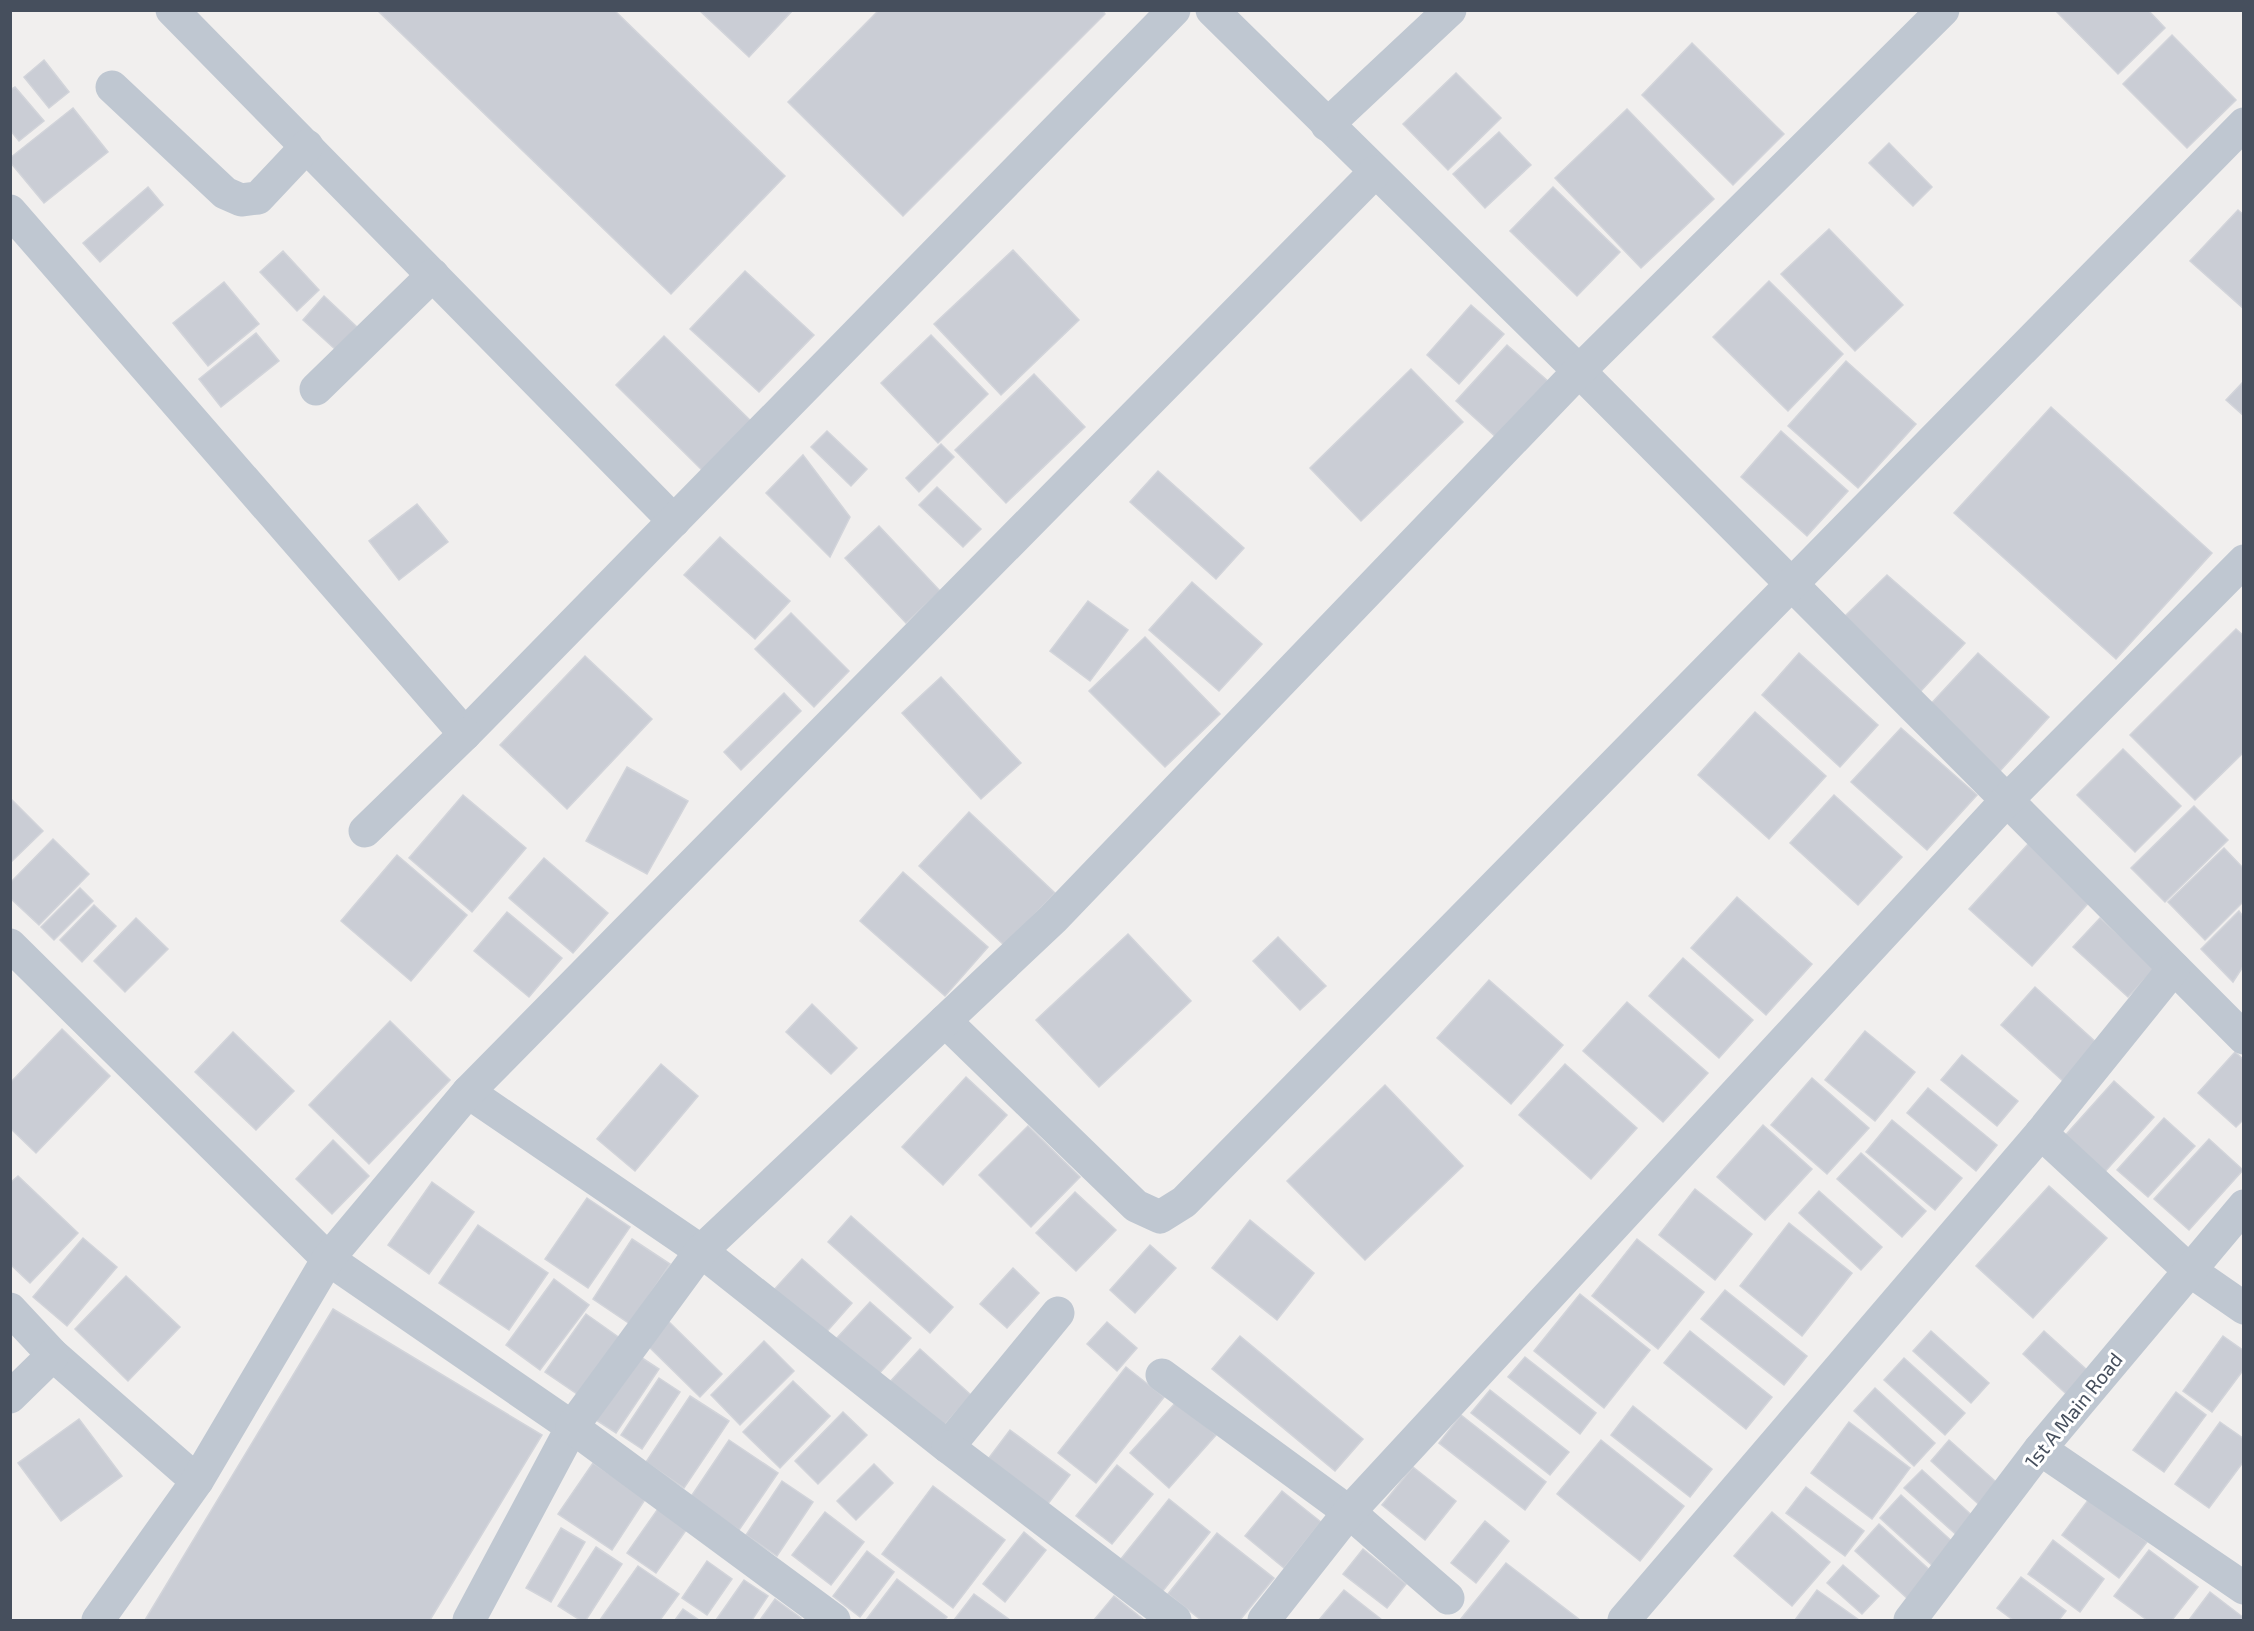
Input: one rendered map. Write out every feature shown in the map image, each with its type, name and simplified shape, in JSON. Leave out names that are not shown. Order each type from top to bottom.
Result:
[{"type":"street","points":[[172,10],[674,521]]},
{"type":"street","points":[[365,831],[465,734],[1174,10]]},
{"type":"street","points":[[1212,10],[1579,371],[2244,1038]]},
{"type":"street","points":[[1327,125],[1450,10]]},
{"type":"street","points":[[469,1620],[572,1427],[701,1251],[1053,919],[1579,371],[1943,10]]},
{"type":"street","points":[[112,87],[225,194],[241,200],[258,198],[307,146]]},
{"type":"street","points":[[945,1021],[1136,1206],[1160,1217],[1184,1202],[2244,124]]},
{"type":"street","points":[[98,1620],[197,1481],[328,1259],[468,1092],[1375,172]]},
{"type":"street","points":[[10,211],[465,734]]},
{"type":"street","points":[[316,389],[433,275]]},
{"type":"street","points":[[1264,1620],[1349,1512],[2006,801],[2244,561]]},
{"type":"street","points":[[10,945],[328,1259],[572,1427],[834,1620]]},
{"type":"street","points":[[1624,1620],[2040,1133],[2174,968]]},
{"type":"street","points":[[468,1092],[701,1251],[948,1447],[1175,1620]]},
{"type":"street","points":[[2040,1133],[2189,1270],[2244,1308]]},
{"type":"street","name":"1st A Main Road","points":[[1910,1620],[2040,1449],[2244,1206]]},
{"type":"street","points":[[10,1309],[53,1355],[197,1481]]},
{"type":"street","points":[[948,1447],[1058,1313]]},
{"type":"street","points":[[10,1397],[53,1355]]},
{"type":"street","points":[[1162,1375],[1349,1512],[1448,1598]]},
{"type":"street","points":[[2040,1449],[2244,1588]]},
{"type":"building","points":[[377,10],[614,10],[785,176],[671,294]]},
{"type":"building","points":[[699,10],[793,10],[749,57]]},
{"type":"building","points":[[879,10],[1102,10],[1105,14],[903,216],[788,102]]},
{"type":"building","points":[[2055,10],[2148,10],[2165,28],[2118,74]]},
{"type":"building","points":[[2172,35],[2236,100],[2187,148],[2123,84]]},
{"type":"building","points":[[1692,43],[1784,134],[1733,185],[1642,95]]},
{"type":"building","points":[[44,60],[69,92],[49,108],[24,77]]},
{"type":"building","points":[[1456,73],[1501,118],[1448,170],[1403,124]]},
{"type":"building","points":[[15,87],[44,121],[19,141],[10,130],[10,90]]},
{"type":"building","points":[[73,108],[108,152],[44,203],[10,162],[10,158]]},
{"type":"building","points":[[1627,109],[1714,199],[1641,268],[1555,178]]},
{"type":"building","points":[[1499,132],[1531,165],[1485,208],[1453,174]]},
{"type":"building","points":[[1889,143],[1932,187],[1913,206],[1869,163]]},
{"type":"building","points":[[148,187],[163,205],[100,262],[83,243]]},
{"type":"building","points":[[1553,187],[1620,252],[1577,296],[1510,231]]},
{"type":"building","points":[[2238,210],[2244,215],[2244,309],[2190,261]]},
{"type":"building","points":[[1829,229],[1903,305],[1855,351],[1781,274]]},
{"type":"building","points":[[1013,250],[1079,320],[1001,395],[934,324]]},
{"type":"building","points":[[283,251],[319,290],[297,311],[260,272]]},
{"type":"building","points":[[745,271],[814,335],[759,392],[690,329]]},
{"type":"building","points":[[1769,281],[1843,354],[1788,411],[1713,337]]},
{"type":"building","points":[[224,282],[259,324],[208,366],[173,323]]},
{"type":"building","points":[[324,296],[357,327],[336,350],[303,320]]},
{"type":"building","points":[[1471,305],[1504,334],[1459,384],[1427,355]]},
{"type":"building","points":[[256,333],[279,361],[221,407],[199,379]]},
{"type":"building","points":[[931,335],[988,394],[938,443],[881,383]]},
{"type":"building","points":[[664,336],[756,426],[707,475],[616,385]]},
{"type":"building","points":[[1507,345],[1549,382],[1498,439],[1456,401]]},
{"type":"building","points":[[1846,361],[1916,424],[1858,488],[1788,426]]},
{"type":"building","points":[[1411,369],[1463,422],[1361,521],[1310,468]]},
{"type":"building","points":[[1034,374],[1085,427],[1006,503],[955,450]]},
{"type":"building","points":[[2244,381],[2244,416],[2226,400]]},
{"type":"building","points":[[2051,407],[2212,553],[2116,659],[1954,513]]},
{"type":"building","points":[[827,431],[867,469],[851,486],[811,447]]},
{"type":"building","points":[[1781,431],[1848,491],[1807,536],[1741,477]]},
{"type":"building","points":[[941,444],[954,457],[919,492],[906,478]]},
{"type":"building","points":[[803,455],[850,517],[830,557],[766,493]]},
{"type":"building","points":[[1158,471],[1244,548],[1216,579],[1130,502]]},
{"type":"building","points":[[937,487],[981,529],[963,547],[919,505]]},
{"type":"building","points":[[417,504],[448,542],[399,580],[369,541]]},
{"type":"building","points":[[879,526],[940,591],[906,623],[845,558]]},
{"type":"building","points":[[720,537],[790,601],[755,639],[684,575]]},
{"type":"building","points":[[1887,575],[1965,643],[1921,691],[1842,619]]},
{"type":"building","points":[[1192,582],[1262,644],[1219,691],[1149,630]]},
{"type":"building","points":[[1088,601],[1128,630],[1090,681],[1050,651]]},
{"type":"building","points":[[791,613],[849,671],[814,707],[755,649]]},
{"type":"building","points":[[2236,629],[2244,636],[2244,752],[2195,800],[2130,735]]},
{"type":"building","points":[[1145,637],[1220,714],[1165,767],[1089,691]]},
{"type":"building","points":[[1799,653],[1878,725],[1840,767],[1762,695]]},
{"type":"building","points":[[1978,653],[2049,717],[2000,771],[1928,707]]},
{"type":"building","points":[[585,656],[652,719],[567,809],[500,745]]},
{"type":"building","points":[[941,677],[1021,763],[981,799],[902,713]]},
{"type":"building","points":[[784,693],[801,711],[741,770],[724,752]]},
{"type":"building","points":[[1755,712],[1826,776],[1769,839],[1698,775]]},
{"type":"building","points":[[1901,728],[1977,795],[1927,850],[1851,782]]},
{"type":"building","points":[[2123,749],[2181,806],[2135,852],[2077,795]]},
{"type":"building","points":[[627,767],[688,801],[647,874],[586,841]]},
{"type":"building","points":[[463,795],[526,848],[472,912],[409,858]]},
{"type":"building","points":[[1834,795],[1902,857],[1858,905],[1790,843]]},
{"type":"building","points":[[10,798],[43,831],[10,863]]},
{"type":"building","points":[[2194,806],[2228,840],[2165,902],[2131,868]]},
{"type":"building","points":[[969,812],[1055,893],[1005,946],[919,866]]},
{"type":"building","points":[[53,839],[89,874],[39,925],[10,898],[10,883]]},
{"type":"building","points":[[2029,843],[2092,899],[2032,966],[1969,909]]},
{"type":"building","points":[[2224,848],[2244,869],[2244,901],[2205,940],[2168,902]]},
{"type":"building","points":[[397,855],[467,915],[411,981],[341,921]]},
{"type":"building","points":[[544,858],[608,913],[573,953],[509,898]]},
{"type":"building","points":[[903,872],[988,947],[945,996],[860,921]]},
{"type":"building","points":[[80,888],[93,901],[54,940],[41,927]]},
{"type":"building","points":[[1737,897],[1812,964],[1766,1015],[1691,948]]},
{"type":"building","points":[[94,905],[116,926],[82,962],[60,940]]},
{"type":"building","points":[[2239,911],[2244,918],[2244,965],[2233,982],[2201,949]]},
{"type":"building","points":[[507,912],[562,958],[529,997],[474,951]]},
{"type":"building","points":[[136,918],[168,949],[125,992],[94,961]]},
{"type":"building","points":[[2100,918],[2155,968],[2128,997],[2073,947]]},
{"type":"building","points":[[1128,934],[1191,1001],[1099,1087],[1036,1020]]},
{"type":"building","points":[[1278,937],[1326,986],[1300,1010],[1253,961]]},
{"type":"building","points":[[1683,958],[1753,1020],[1719,1058],[1649,996]]},
{"type":"building","points":[[1489,980],[1563,1045],[1511,1104],[1437,1038]]},
{"type":"building","points":[[2035,987],[2098,1044],[2064,1082],[2001,1025]]},
{"type":"building","points":[[1627,1002],[1708,1073],[1663,1122],[1583,1051]]},
{"type":"building","points":[[812,1004],[857,1048],[831,1074],[786,1032]]},
{"type":"building","points":[[390,1021],[450,1080],[369,1164],[309,1105]]},
{"type":"building","points":[[62,1029],[110,1076],[36,1153],[10,1128],[10,1083]]},
{"type":"building","points":[[1865,1031],[1915,1072],[1875,1121],[1825,1080]]},
{"type":"building","points":[[233,1032],[294,1091],[256,1130],[195,1072]]},
{"type":"building","points":[[2235,1052],[2244,1060],[2244,1119],[2236,1127],[2198,1093]]},
{"type":"building","points":[[1962,1055],[2018,1101],[1997,1126],[1941,1080]]},
{"type":"building","points":[[661,1064],[698,1096],[635,1171],[597,1139]]},
{"type":"building","points":[[1565,1064],[1637,1128],[1591,1179],[1519,1115]]},
{"type":"building","points":[[966,1077],[1007,1115],[943,1185],[902,1147]]},
{"type":"building","points":[[1812,1078],[1869,1128],[1827,1174],[1771,1125]]},
{"type":"building","points":[[2114,1081],[2154,1117],[2102,1175],[2062,1139]]},
{"type":"building","points":[[1385,1085],[1463,1166],[1365,1260],[1287,1181]]},
{"type":"building","points":[[1928,1088],[1997,1145],[1976,1171],[1907,1113]]},
{"type":"building","points":[[2164,1118],[2195,1146],[2148,1197],[2117,1170]]},
{"type":"building","points":[[1892,1120],[1962,1178],[1935,1210],[1866,1152]]},
{"type":"building","points":[[1763,1125],[1812,1169],[1765,1220],[1717,1177]]},
{"type":"building","points":[[1028,1126],[1080,1177],[1031,1227],[979,1175]]},
{"type":"building","points":[[2209,1139],[2243,1170],[2189,1230],[2154,1199]]},
{"type":"building","points":[[333,1140],[369,1176],[332,1214],[296,1179]]},
{"type":"building","points":[[1861,1153],[1926,1211],[1902,1237],[1837,1179]]},
{"type":"building","points":[[18,1176],[78,1233],[30,1283],[10,1264],[10,1183]]},
{"type":"building","points":[[432,1182],[474,1212],[429,1274],[388,1245]]},
{"type":"building","points":[[2049,1186],[2107,1238],[2033,1318],[1976,1266]]},
{"type":"building","points":[[1695,1189],[1752,1234],[1715,1280],[1659,1235]]},
{"type":"building","points":[[1819,1191],[1882,1247],[1861,1270],[1799,1213]]},
{"type":"building","points":[[1075,1192],[1116,1230],[1076,1271],[1036,1233]]},
{"type":"building","points":[[587,1198],[630,1227],[588,1288],[545,1259]]},
{"type":"building","points":[[851,1216],[953,1307],[930,1333],[828,1242]]},
{"type":"building","points":[[1250,1220],[1314,1273],[1277,1320],[1212,1268]]},
{"type":"building","points":[[1789,1223],[1852,1273],[1802,1336],[1740,1286]]},
{"type":"building","points":[[478,1225],[548,1273],[509,1330],[439,1283]]},
{"type":"building","points":[[83,1238],[117,1267],[67,1326],[33,1297]]},
{"type":"building","points":[[632,1239],[670,1264],[630,1324],[593,1299]]},
{"type":"building","points":[[1637,1239],[1704,1292],[1658,1349],[1592,1296]]},
{"type":"building","points":[[1150,1245],[1176,1268],[1135,1313],[1110,1290]]},
{"type":"building","points":[[802,1259],[852,1303],[823,1336],[773,1291]]},
{"type":"building","points":[[1013,1268],[1039,1293],[1007,1328],[980,1304]]},
{"type":"building","points":[[126,1276],[180,1327],[128,1381],[75,1329]]},
{"type":"building","points":[[554,1279],[589,1305],[540,1370],[506,1345]]},
{"type":"building","points":[[1725,1290],[1807,1356],[1784,1385],[1701,1319]]},
{"type":"building","points":[[1580,1294],[1650,1350],[1604,1408],[1534,1351]]},
{"type":"building","points":[[870,1302],[911,1338],[877,1376],[836,1339]]},
{"type":"building","points":[[333,1309],[542,1435],[430,1620],[145,1620]]},
{"type":"building","points":[[586,1314],[621,1339],[580,1396],[545,1372]]},
{"type":"building","points":[[666,1319],[722,1374],[700,1397],[644,1342]]},
{"type":"building","points":[[1107,1322],[1137,1348],[1117,1371],[1087,1344]]},
{"type":"building","points":[[1690,1331],[1772,1397],[1746,1429],[1664,1363]]},
{"type":"building","points":[[1931,1331],[1989,1383],[1971,1403],[1913,1351]]},
{"type":"building","points":[[2044,1331],[2097,1379],[2075,1402],[2023,1354]]},
{"type":"building","points":[[1240,1336],[1363,1439],[1335,1471],[1212,1369]]},
{"type":"building","points":[[2223,1336],[2244,1351],[2244,1369],[2212,1412],[2183,1391]]},
{"type":"building","points":[[764,1341],[794,1371],[740,1425],[711,1395]]},
{"type":"building","points":[[920,1349],[971,1395],[940,1430],[888,1384]]},
{"type":"building","points":[[636,1354],[659,1369],[616,1433],[593,1418]]},
{"type":"building","points":[[1525,1357],[1596,1413],[1580,1434],[1508,1377]]},
{"type":"building","points":[[1904,1358],[1965,1413],[1945,1435],[1884,1380]]},
{"type":"building","points":[[1126,1367],[1164,1397],[1096,1483],[1058,1453]]},
{"type":"building","points":[[659,1378],[680,1392],[642,1449],[621,1435]]},
{"type":"building","points":[[793,1381],[830,1416],[780,1468],[743,1432]]},
{"type":"building","points":[[1875,1388],[1935,1443],[1914,1466],[1854,1411]]},
{"type":"building","points":[[1490,1390],[1569,1452],[1550,1475],[1471,1413]]},
{"type":"building","points":[[2176,1392],[2206,1415],[2164,1472],[2133,1450]]},
{"type":"building","points":[[690,1396],[729,1421],[684,1488],[646,1462]]},
{"type":"building","points":[[1177,1401],[1216,1435],[1169,1488],[1130,1453]]},
{"type":"building","points":[[1633,1406],[1712,1469],[1690,1497],[1611,1435]]},
{"type":"building","points":[[843,1412],[867,1435],[818,1484],[795,1461]]},
{"type":"building","points":[[1461,1415],[1546,1482],[1525,1510],[1439,1443]]},
{"type":"building","points":[[79,1419],[122,1476],[61,1521],[18,1463]]},
{"type":"building","points":[[1849,1422],[1910,1468],[1872,1519],[1811,1473]]},
{"type":"building","points":[[2220,1422],[2244,1439],[2244,1461],[2209,1508],[2175,1484]]},
{"type":"building","points":[[1010,1430],[1070,1475],[1041,1513],[982,1467]]},
{"type":"building","points":[[729,1440],[778,1473],[739,1530],[690,1498]]},
{"type":"building","points":[[1601,1440],[1684,1506],[1640,1561],[1557,1494]]},
{"type":"building","points":[[1949,1440],[2004,1489],[1985,1510],[1931,1461]]},
{"type":"building","points":[[593,1463],[646,1498],[612,1550],[558,1514]]},
{"type":"building","points":[[874,1464],[893,1483],[856,1520],[837,1501]]},
{"type":"building","points":[[1117,1465],[1153,1494],[1112,1544],[1076,1516]]},
{"type":"building","points":[[1413,1467],[1456,1501],[1425,1540],[1382,1505]]},
{"type":"building","points":[[1922,1470],[1977,1520],[1960,1538],[1904,1488]]},
{"type":"building","points":[[782,1481],[813,1502],[777,1556],[746,1535]]},
{"type":"building","points":[[933,1486],[1005,1540],[953,1608],[882,1554]]},
{"type":"building","points":[[1806,1487],[1864,1531],[1845,1556],[1786,1513]]},
{"type":"building","points":[[1282,1491],[1321,1522],[1284,1568],[1245,1536]]},
{"type":"building","points":[[1901,1495],[1956,1545],[1935,1568],[1880,1518]]},
{"type":"building","points":[[1169,1499],[1210,1532],[1162,1592],[1121,1559]]},
{"type":"building","points":[[2089,1499],[2147,1542],[2119,1578],[2062,1535]]},
{"type":"building","points":[[660,1506],[689,1526],[656,1573],[627,1553]]},
{"type":"building","points":[[825,1512],[864,1542],[831,1585],[792,1555]]},
{"type":"building","points":[[1772,1512],[1830,1562],[1792,1606],[1734,1556]]},
{"type":"building","points":[[1485,1521],[1509,1541],[1476,1583],[1451,1563]]},
{"type":"building","points":[[1879,1524],[1933,1573],[1909,1600],[1855,1551]]},
{"type":"building","points":[[561,1528],[585,1542],[551,1602],[526,1588]]},
{"type":"building","points":[[1024,1532],[1046,1550],[1005,1602],[983,1584]]},
{"type":"building","points":[[1217,1533],[1274,1578],[1240,1620],[1201,1620],[1168,1594]]},
{"type":"building","points":[[2053,1540],[2104,1579],[2080,1612],[2028,1574]]},
{"type":"building","points":[[596,1547],[622,1564],[586,1620],[580,1620],[558,1606]]},
{"type":"building","points":[[1363,1549],[1406,1584],[1387,1608],[1343,1574]]},
{"type":"building","points":[[2149,1550],[2198,1587],[2172,1620],[2147,1620],[2114,1596]]},
{"type":"building","points":[[867,1551],[894,1572],[860,1617],[833,1596]]},
{"type":"building","points":[[707,1561],[732,1579],[707,1615],[682,1598]]},
{"type":"building","points":[[1506,1563],[1580,1620],[1460,1620]]},
{"type":"building","points":[[1843,1565],[1879,1596],[1862,1614],[1827,1583]]},
{"type":"building","points":[[638,1566],[679,1594],[660,1620],[600,1620]]},
{"type":"building","points":[[2021,1577],[2066,1611],[2059,1620],[2013,1620],[1997,1608]]},
{"type":"building","points":[[897,1579],[947,1617],[944,1620],[866,1620]]},
{"type":"building","points":[[744,1580],[768,1596],[752,1620],[716,1620]]},
{"type":"building","points":[[1344,1590],[1382,1620],[1319,1620]]},
{"type":"building","points":[[1817,1590],[1859,1620],[1795,1620]]},
{"type":"building","points":[[2210,1592],[2244,1618],[2244,1620],[2189,1620]]},
{"type":"building","points":[[974,1594],[1010,1620],[954,1620]]},
{"type":"building","points":[[1114,1596],[1144,1620],[1094,1620]]},
{"type":"building","points":[[775,1599],[801,1618],[799,1620],[760,1620]]},
{"type":"building","points":[[683,1609],[699,1620],[675,1620]]}]
